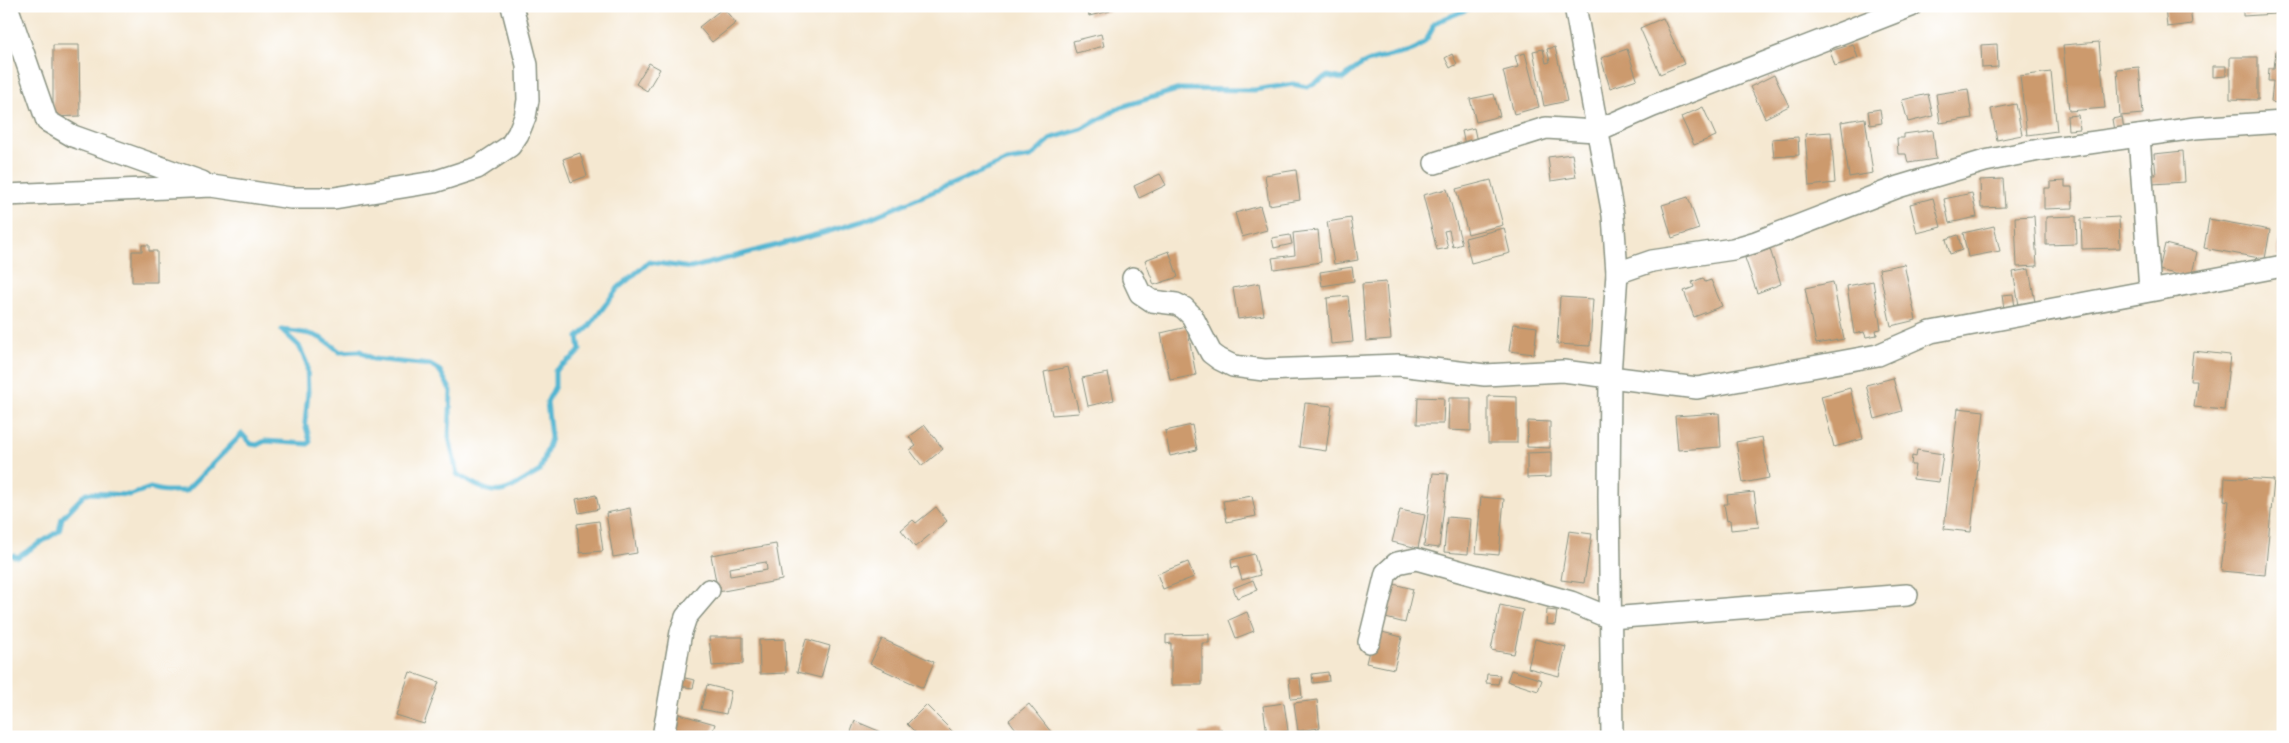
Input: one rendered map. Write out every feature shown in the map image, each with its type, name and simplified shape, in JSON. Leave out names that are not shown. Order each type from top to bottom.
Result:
[{"type":"street","points":[[7,6],[48,121],[73,136],[212,186]]},
{"type":"street","points":[[6,195],[212,186],[291,198],[334,198],[434,182],[477,168],[490,162],[510,146],[518,134],[528,100],[527,65],[512,6]]},
{"type":"street","points":[[1575,6],[1596,131],[1613,215],[1617,273],[1610,375],[1612,737]]},
{"type":"street","points":[[1435,163],[1546,128],[1596,131],[1653,106],[1911,6]]},
{"type":"street","points":[[1617,273],[1652,261],[1732,249],[1756,242],[1898,187],[1984,161],[2195,128],[2283,122]]},
{"type":"street","points":[[2139,136],[2150,290]]},
{"type":"street","points":[[1133,278],[1140,293],[1152,301],[1176,304],[1184,308],[1192,316],[1211,353],[1233,366],[1264,370],[1399,365],[1485,375],[1563,370],[1697,388],[1878,355],[1931,332],[2283,266]]},
{"type":"street","points":[[1369,642],[1386,573],[1397,564],[1416,559],[1571,602],[1610,618],[1907,595]]},
{"type":"street","points":[[663,737],[681,632],[686,617],[709,590]]},
{"type":"building","points":[[1087,6],[1109,6],[1110,11],[1089,16]]},
{"type":"building","points":[[2165,6],[2190,6],[2192,24],[2167,27]]},
{"type":"building","points":[[2243,6],[2274,6],[2275,14],[2243,16]]},
{"type":"building","points":[[723,8],[736,23],[712,42],[699,27]]},
{"type":"building","points":[[1663,18],[1684,64],[1660,74],[1640,28]]},
{"type":"building","points":[[1101,34],[1104,46],[1076,53],[1073,41]]},
{"type":"building","points":[[2099,42],[2105,108],[2069,111],[2063,45]]},
{"type":"building","points":[[1853,44],[1858,58],[1835,66],[1830,51]]},
{"type":"building","points":[[1997,44],[1998,67],[1982,68],[1981,45]]},
{"type":"building","points":[[53,45],[79,45],[80,116],[53,117]]},
{"type":"building","points":[[1555,47],[1567,101],[1544,106],[1533,51],[1543,49],[1546,63],[1550,62],[1547,49]]},
{"type":"building","points":[[1627,49],[1637,79],[1610,88],[1601,58]]},
{"type":"building","points":[[2276,51],[2283,52],[2283,104],[2271,102],[2273,81],[2268,81],[2269,68],[2274,68]]},
{"type":"building","points":[[1525,53],[1539,107],[1514,114],[1503,71],[1518,67],[1515,56]]},
{"type":"building","points":[[1452,54],[1457,64],[1450,68],[1445,58]]},
{"type":"building","points":[[2230,57],[2258,57],[2258,100],[2230,99]]},
{"type":"building","points":[[649,63],[660,69],[647,91],[636,84]]},
{"type":"building","points":[[2213,66],[2226,66],[2226,76],[2213,77]]},
{"type":"building","points":[[2139,67],[2143,114],[2120,116],[2117,69]]},
{"type":"building","points":[[2051,72],[2057,131],[2027,135],[2020,76]]},
{"type":"building","points":[[1774,75],[1789,106],[1765,118],[1750,87]]},
{"type":"building","points":[[1968,89],[1972,118],[1940,123],[1936,94]]},
{"type":"building","points":[[1494,94],[1500,116],[1476,122],[1470,99]]},
{"type":"building","points":[[1928,94],[1933,116],[1908,122],[1902,100]]},
{"type":"building","points":[[2016,104],[2022,135],[1997,140],[1991,109]]},
{"type":"building","points":[[1703,107],[1716,136],[1694,145],[1681,117]]},
{"type":"building","points":[[1880,109],[1882,123],[1870,125],[1868,111]]},
{"type":"building","points":[[2078,115],[2080,129],[2068,130],[2067,116]]},
{"type":"building","points":[[2122,117],[2124,130],[2114,131],[2112,119]]},
{"type":"building","points":[[1865,118],[1873,173],[1849,177],[1841,122]]},
{"type":"building","points":[[1474,128],[1477,142],[1465,145],[1462,131]]},
{"type":"building","points":[[1933,130],[1936,159],[1908,163],[1906,154],[1898,154],[1897,138],[1904,138],[1904,134]]},
{"type":"building","points":[[1831,132],[1835,183],[1809,186],[1805,134]]},
{"type":"building","points":[[1798,137],[1799,155],[1774,157],[1772,139]]},
{"type":"building","points":[[2183,151],[2185,182],[2152,184],[2151,175],[2156,175],[2154,154]]},
{"type":"building","points":[[580,153],[587,176],[571,182],[563,159]]},
{"type":"building","points":[[1572,154],[1576,177],[1551,181],[1548,157]]},
{"type":"building","points":[[1296,170],[1300,200],[1269,205],[1265,175]]},
{"type":"building","points":[[1160,174],[1166,185],[1139,198],[1134,186]]},
{"type":"building","points":[[2003,179],[2005,207],[1981,208],[1980,180]]},
{"type":"building","points":[[1491,180],[1503,225],[1468,234],[1456,189]]},
{"type":"building","points":[[2065,181],[2065,187],[2072,187],[2073,208],[2044,209],[2044,188],[2050,188],[2050,182]]},
{"type":"building","points":[[1447,189],[1462,244],[1453,247],[1449,230],[1444,231],[1448,248],[1437,250],[1423,195]]},
{"type":"building","points":[[1972,193],[1977,217],[1949,223],[1944,199]]},
{"type":"building","points":[[1688,197],[1699,229],[1672,238],[1662,205]]},
{"type":"building","points":[[1933,198],[1941,227],[1917,233],[1910,204]]},
{"type":"building","points":[[1260,206],[1267,230],[1242,237],[1235,213]]},
{"type":"building","points":[[2034,216],[2037,266],[2017,267],[2015,217]]},
{"type":"building","points":[[2076,216],[2077,244],[2046,245],[2046,217]]},
{"type":"building","points":[[2119,217],[2120,248],[2082,249],[2081,219]]},
{"type":"building","points":[[1351,218],[1358,260],[1334,264],[1327,222]]},
{"type":"building","points":[[2209,219],[2270,230],[2265,259],[2204,248]]},
{"type":"building","points":[[1994,226],[2000,251],[1968,257],[1963,233]]},
{"type":"building","points":[[2280,227],[2283,228],[2283,256],[2278,256]]},
{"type":"building","points":[[1504,228],[1510,253],[1471,263],[1465,238]]},
{"type":"building","points":[[1318,230],[1321,262],[1274,269],[1272,258],[1295,255],[1293,233]]},
{"type":"building","points":[[1290,235],[1292,244],[1274,248],[1272,238]]},
{"type":"building","points":[[1958,235],[1962,250],[1950,254],[1946,239]]},
{"type":"building","points":[[2165,244],[2197,252],[2191,278],[2159,270]]},
{"type":"building","points":[[142,245],[149,245],[149,251],[157,251],[157,282],[132,282],[132,251],[142,251]]},
{"type":"building","points":[[1770,249],[1781,284],[1757,293],[1745,258]]},
{"type":"building","points":[[1169,251],[1178,277],[1154,285],[1145,260]]},
{"type":"building","points":[[1904,264],[1916,320],[1891,326],[1879,269]]},
{"type":"building","points":[[1352,267],[1354,281],[1322,286],[1320,272]]},
{"type":"building","points":[[2029,269],[2035,302],[2019,305],[2013,272]]},
{"type":"building","points":[[1703,278],[1705,282],[1711,280],[1722,306],[1694,317],[1684,291],[1694,287],[1692,282]]},
{"type":"building","points":[[1873,281],[1881,329],[1876,330],[1877,335],[1866,337],[1864,332],[1854,334],[1847,286]]},
{"type":"building","points":[[1386,282],[1391,339],[1366,341],[1362,284]]},
{"type":"building","points":[[1833,282],[1844,339],[1816,344],[1805,288]]},
{"type":"building","points":[[1259,283],[1264,315],[1238,319],[1233,288]]},
{"type":"building","points":[[2013,294],[2015,307],[2004,309],[2002,295]]},
{"type":"building","points":[[1348,296],[1353,342],[1331,344],[1327,298]]},
{"type":"building","points":[[1560,297],[1593,299],[1590,346],[1557,344]]},
{"type":"building","points":[[1513,324],[1537,327],[1534,354],[1509,351]]},
{"type":"building","points":[[1187,327],[1196,375],[1170,380],[1161,333]]},
{"type":"building","points":[[2193,351],[2230,355],[2224,410],[2194,407],[2197,381],[2190,381]]},
{"type":"building","points":[[1068,367],[1079,413],[1052,415],[1044,372]]},
{"type":"building","points":[[1108,373],[1114,400],[1088,406],[1082,378]]},
{"type":"building","points":[[1893,378],[1902,411],[1875,419],[1866,385]]},
{"type":"building","points":[[1850,388],[1863,439],[1834,447],[1821,396]]},
{"type":"building","points":[[1488,396],[1517,397],[1517,443],[1488,443]]},
{"type":"building","points":[[1418,397],[1444,398],[1443,424],[1417,424]]},
{"type":"building","points":[[1449,398],[1471,398],[1471,431],[1448,430]]},
{"type":"building","points":[[1305,403],[1332,406],[1326,451],[1299,447]]},
{"type":"building","points":[[1958,408],[1984,411],[1971,532],[1944,529]]},
{"type":"building","points":[[1719,413],[1721,447],[1678,450],[1675,416]]},
{"type":"building","points":[[1528,421],[1550,422],[1550,448],[1527,447]]},
{"type":"building","points":[[925,425],[943,449],[922,466],[910,450],[916,446],[909,437]]},
{"type":"building","points":[[1192,425],[1197,450],[1170,456],[1165,431]]},
{"type":"building","points":[[1762,437],[1769,478],[1743,483],[1736,442]]},
{"type":"building","points":[[1917,450],[1943,454],[1939,482],[1913,479],[1915,465],[1911,465],[1912,456],[1916,457]]},
{"type":"building","points":[[1551,452],[1551,477],[1527,478],[1527,453]]},
{"type":"building","points":[[1433,473],[1448,474],[1439,548],[1424,546]]},
{"type":"building","points":[[2225,477],[2274,480],[2265,575],[2221,571],[2229,501],[2224,500]]},
{"type":"building","points":[[1754,492],[1759,527],[1731,530],[1730,520],[1727,521],[1724,504],[1728,504],[1727,495]]},
{"type":"building","points":[[596,495],[599,509],[579,513],[576,499]]},
{"type":"building","points":[[1252,496],[1256,516],[1227,522],[1223,501]]},
{"type":"building","points":[[1481,497],[1504,499],[1499,555],[1476,553]]},
{"type":"building","points":[[936,507],[947,521],[915,547],[901,530],[913,520],[916,523]]},
{"type":"building","points":[[630,508],[637,553],[613,557],[606,513]]},
{"type":"building","points":[[1400,510],[1425,515],[1418,548],[1392,542]]},
{"type":"building","points":[[1447,517],[1471,519],[1468,554],[1444,552]]},
{"type":"building","points":[[599,521],[603,551],[580,553],[577,524]]},
{"type":"building","points":[[1569,531],[1592,534],[1584,583],[1561,580]]},
{"type":"building","points":[[776,544],[782,580],[718,592],[711,555]],"holes":[[[766,562],[767,570],[730,576],[729,568]]]},
{"type":"building","points":[[1254,554],[1260,575],[1242,580],[1238,567],[1232,568],[1231,560]]},
{"type":"building","points":[[1188,562],[1194,577],[1163,589],[1157,574]]},
{"type":"building","points":[[1253,580],[1257,590],[1237,598],[1233,588]]},
{"type":"building","points":[[1386,582],[1413,589],[1405,623],[1378,616]]},
{"type":"building","points":[[1500,605],[1523,610],[1514,654],[1491,650]]},
{"type":"building","points":[[1547,610],[1557,611],[1555,625],[1546,624]]},
{"type":"building","points":[[1247,612],[1254,631],[1236,638],[1229,620]]},
{"type":"building","points":[[1374,630],[1402,637],[1394,669],[1366,663]]},
{"type":"building","points":[[1209,634],[1209,643],[1202,643],[1202,685],[1171,685],[1171,643],[1166,644],[1166,635]]},
{"type":"building","points":[[709,637],[743,637],[743,664],[712,666]]},
{"type":"building","points":[[785,639],[786,673],[760,674],[759,640]]},
{"type":"building","points":[[806,639],[830,646],[821,678],[797,672]]},
{"type":"building","points":[[882,639],[934,662],[923,688],[870,664]]},
{"type":"building","points":[[1535,639],[1566,647],[1559,676],[1528,668]]},
{"type":"building","points":[[1511,670],[1542,680],[1538,691],[1507,681]]},
{"type":"building","points":[[410,672],[439,682],[424,724],[395,715]]},
{"type":"building","points":[[1328,672],[1329,681],[1313,683],[1312,674]]},
{"type":"building","points":[[1487,674],[1500,675],[1498,684],[1486,683]]},
{"type":"building","points":[[680,677],[695,680],[693,688],[679,686]]},
{"type":"building","points":[[1300,678],[1302,698],[1291,699],[1289,679]]},
{"type":"building","points":[[707,685],[731,691],[726,714],[701,709]]},
{"type":"building","points":[[1317,700],[1320,728],[1298,731],[1294,703]]},
{"type":"building","points":[[1284,703],[1288,731],[1267,734],[1263,706]]},
{"type":"building","points":[[1029,704],[1055,737],[1022,737],[1009,720]]},
{"type":"building","points":[[926,705],[958,737],[920,737],[907,724]]},
{"type":"building","points":[[679,714],[715,724],[711,737],[673,737]]},
{"type":"building","points":[[855,721],[881,732],[879,737],[849,737]]},
{"type":"building","points":[[1222,730],[1223,737],[1199,737],[1199,733]]},
{"type":"waterway","points":[[6,554],[18,557],[59,531],[62,518],[86,493],[130,495],[150,488],[164,491],[186,491],[242,434],[251,444],[257,445],[265,441],[308,444],[310,441],[305,423],[308,393],[307,364],[299,346],[282,330],[319,337],[340,352],[360,351],[373,359],[430,365],[440,371],[451,391],[449,437],[457,474],[491,491],[507,489],[540,471],[551,438],[547,402],[555,386],[555,371],[578,353],[580,350],[578,337],[588,328],[618,288],[649,262],[691,268],[863,221],[1007,161],[1031,157],[1052,138],[1082,129],[1121,107],[1180,89],[1254,90],[1293,84],[1307,87],[1328,76],[1343,79],[1365,63],[1415,49],[1430,35],[1434,23],[1475,6]]}]
